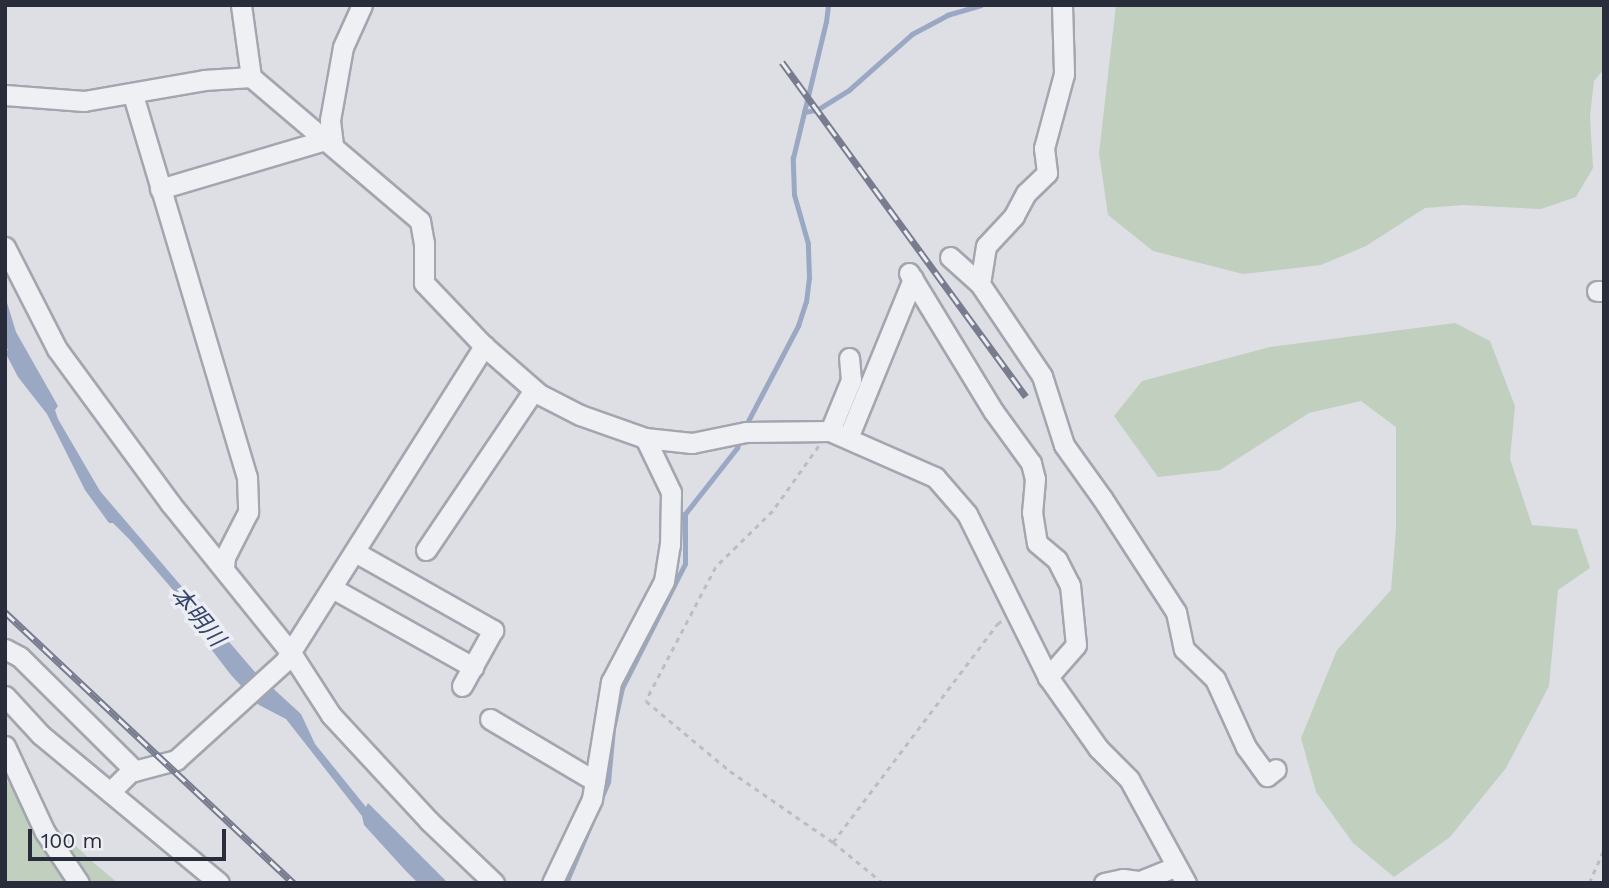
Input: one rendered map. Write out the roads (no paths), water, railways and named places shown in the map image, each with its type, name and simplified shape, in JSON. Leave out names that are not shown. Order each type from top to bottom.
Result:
[{"type":"street","points":[[241,5],[251,77],[420,220],[424,243],[424,283],[484,346],[534,390],[580,415],[645,439],[692,443],[739,432],[830,431],[935,477],[950,491],[974,526],[1048,677],[1098,748],[1129,779],[1180,875],[1104,883]]},
{"type":"street","points":[[329,142],[330,120],[343,47],[362,5]]},
{"type":"street","points":[[980,284],[986,246],[1014,216],[1026,193],[1046,173],[1044,148],[1064,74],[1062,5]]},
{"type":"street","points":[[5,95],[84,101],[133,95],[204,80],[251,77]]},
{"type":"street","points":[[133,95],[247,477],[248,512],[225,557],[224,568]]},
{"type":"street","points":[[160,189],[329,142]]},
{"type":"street","points":[[5,247],[57,349],[170,503],[224,568],[331,715],[429,821],[494,883]]},
{"type":"street","points":[[950,257],[980,284],[1042,376],[1064,445],[1176,612],[1184,649],[1216,679],[1246,747],[1267,776],[1276,769]]},
{"type":"street","points":[[848,439],[911,276],[994,412],[1031,463],[1035,480],[1032,512],[1037,543],[1057,560],[1070,585],[1076,645],[1070,656],[1048,677]]},
{"type":"street","points":[[110,792],[135,771],[176,760],[288,657],[484,346]]},
{"type":"street","points":[[830,431],[851,380],[849,358]]},
{"type":"street","points":[[426,550],[534,390]]},
{"type":"street","points":[[552,883],[592,799],[611,682],[664,581],[670,545],[671,492],[645,439]]},
{"type":"street","points":[[355,552],[493,630],[462,686]]},
{"type":"street","points":[[332,588],[473,667]]},
{"type":"street","points":[[5,649],[20,657],[135,771]]},
{"type":"street","points":[[5,696],[41,735],[219,883]]},
{"type":"street","points":[[490,719],[596,781]]},
{"type":"street","points":[[5,746],[46,832],[79,883]]},
{"type":"water","name":"本明川","points":[[5,296],[16,332],[58,406],[55,410],[58,419],[100,491],[254,671],[301,714],[315,744],[366,807],[368,803],[448,883],[418,883],[405,870],[364,825],[362,816],[286,719],[259,705],[231,675],[211,649],[207,634],[189,617],[186,605],[130,540],[113,523],[109,523],[85,490],[47,414],[18,377],[5,352],[8,350],[5,345]]},
{"type":"waterway","points":[[746,425],[798,326],[806,302],[809,278],[808,244],[794,195],[793,158],[828,5]]},
{"type":"waterway","points":[[804,112],[817,110],[849,90],[912,34],[947,15],[981,5]]},
{"type":"waterway","points":[[600,801],[608,782],[613,729],[622,688],[685,564],[685,514],[737,448],[740,439]]},
{"type":"waterway","points":[[566,883],[593,819]]},
{"type":"railway","points":[[782,62],[1026,397]]},
{"type":"railway","points":[[5,612],[294,883]]}]
